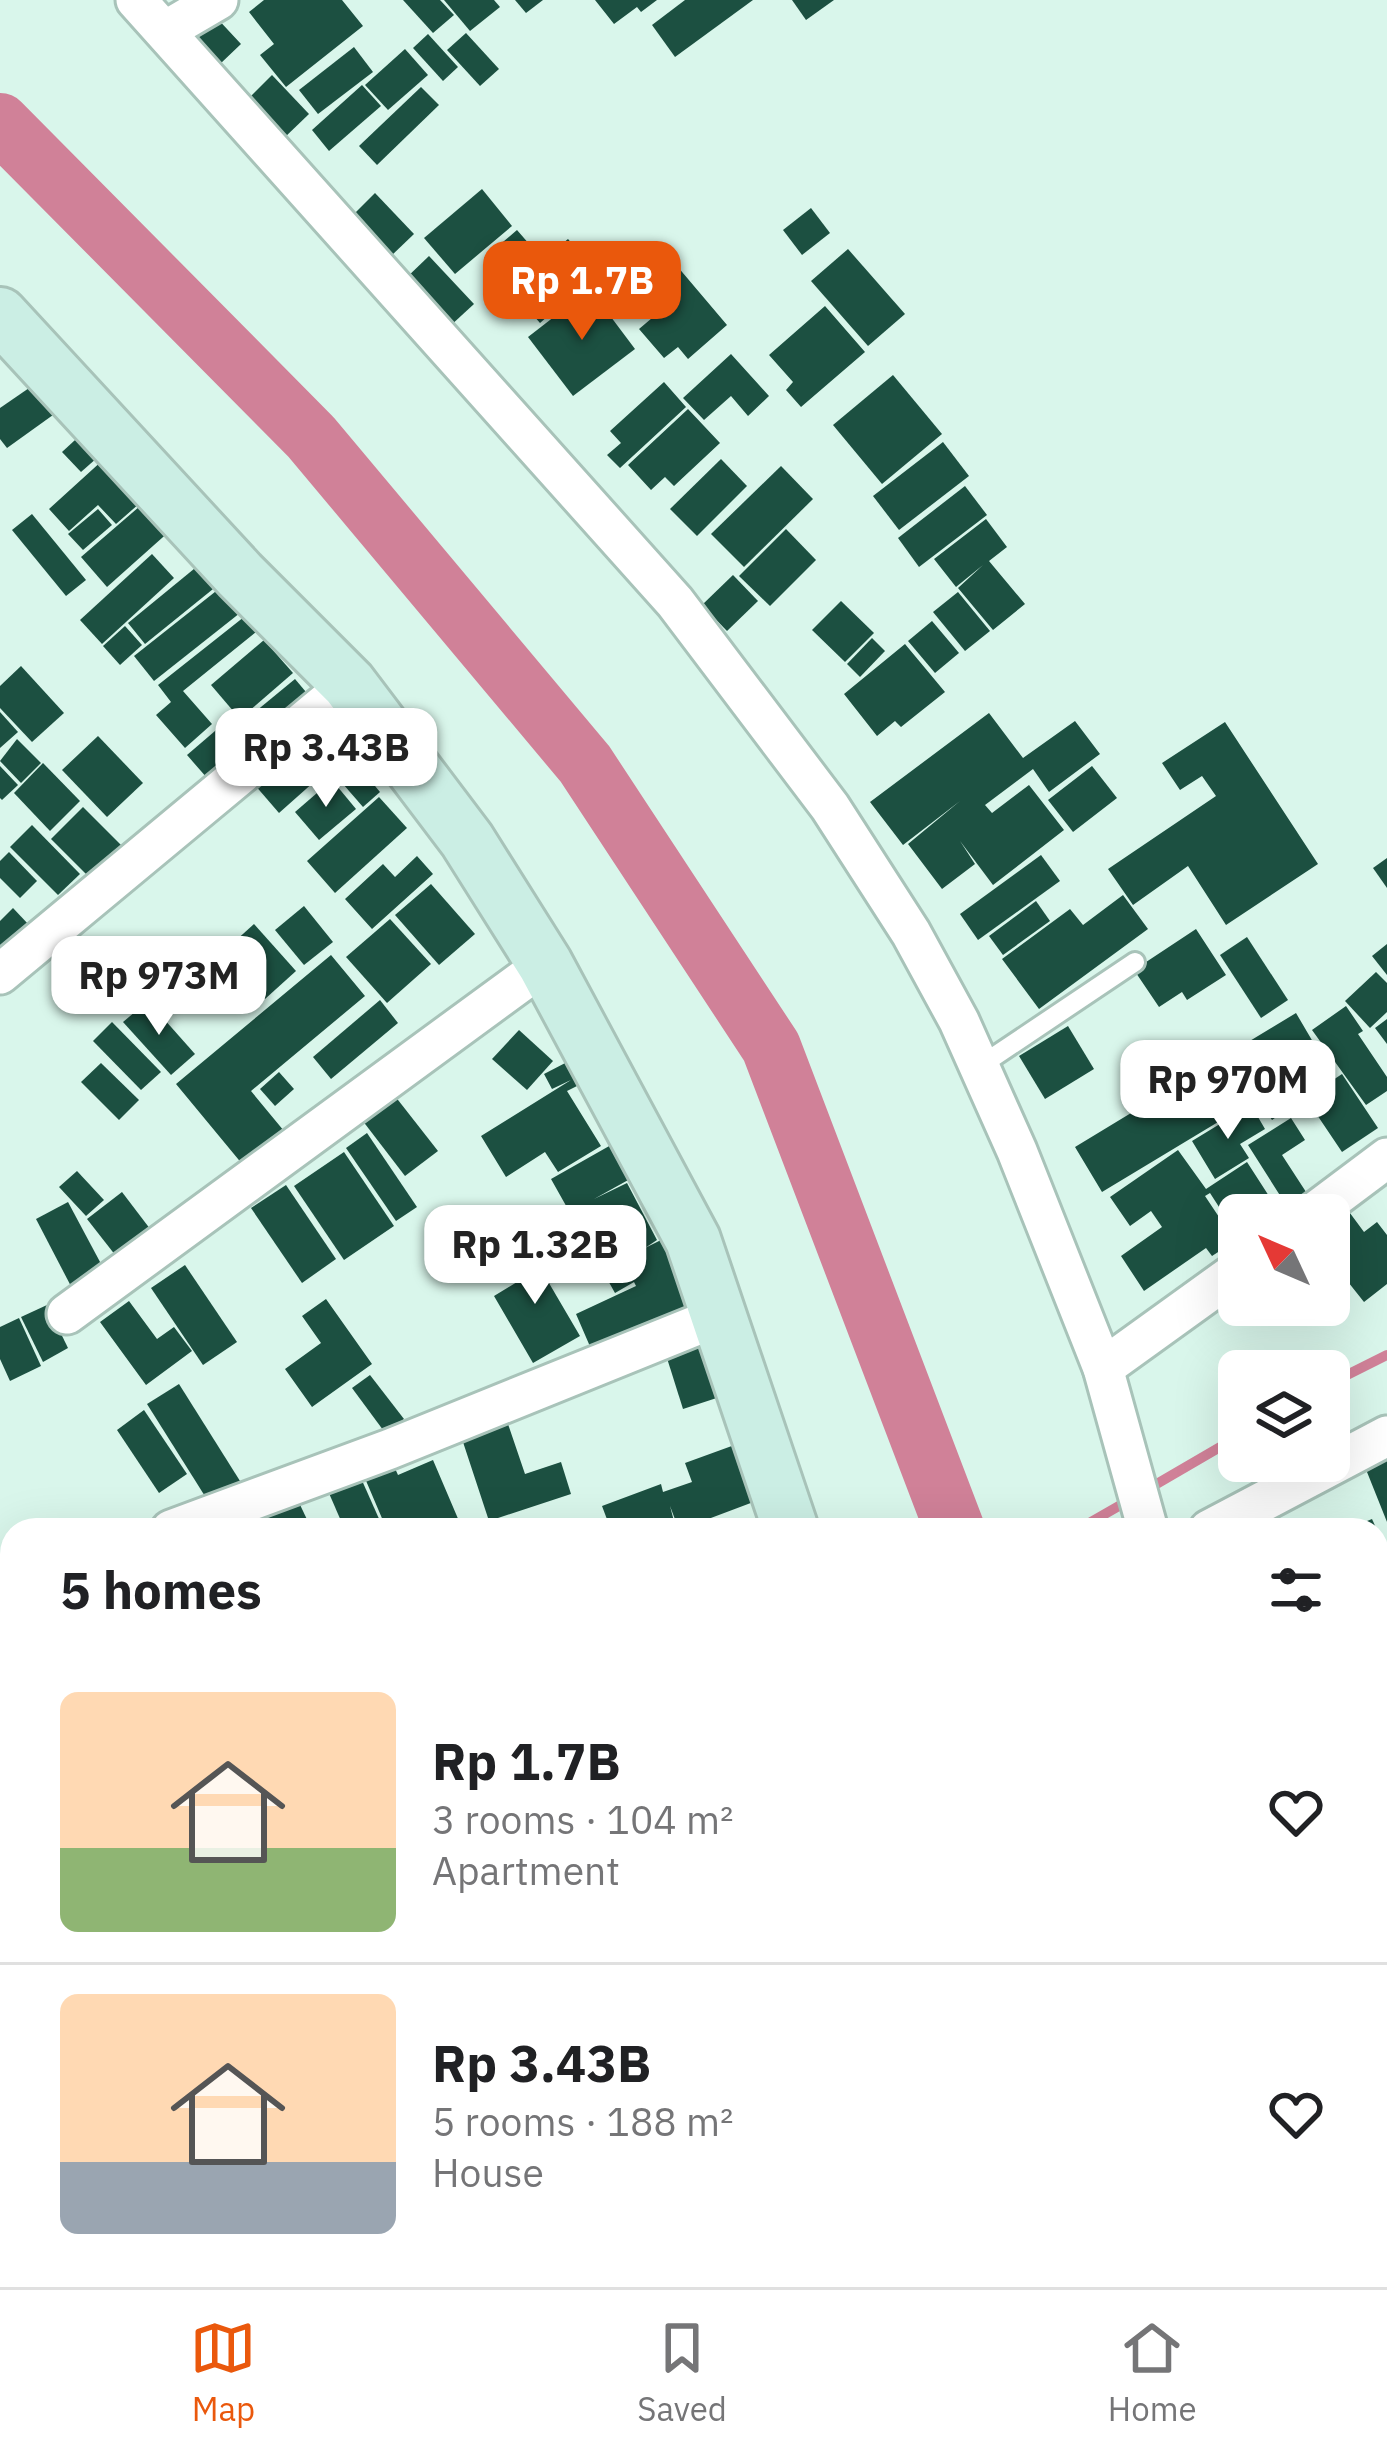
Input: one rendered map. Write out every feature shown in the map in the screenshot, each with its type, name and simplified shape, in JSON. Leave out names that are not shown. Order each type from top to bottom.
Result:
[{"type":"street","points":[[136,0],[688,617],[874,872],[931,968],[980,1066],[1103,1368],[1144,1518]]},
{"type":"street","points":[[165,31],[218,0]]},
{"type":"street","points":[[0,314],[240,574],[349,684],[467,840],[544,964],[693,1240],[787,1518]]},
{"type":"street","points":[[0,974],[349,684]]},
{"type":"street","points":[[68,1314],[544,964]]},
{"type":"street","points":[[1339,1194],[1387,1158]]},
{"type":"street","points":[[1103,1368],[1218,1285]]},
{"type":"street","points":[[203,1518],[722,1316]]},
{"type":"street","points":[[1232,1518],[1387,1436]]},
{"type":"lane","points":[[980,1066],[1135,962]]},
{"type":"building","points":[[264,0],[342,0],[363,26],[286,87],[260,55],[274,44],[249,12]]},
{"type":"building","points":[[403,0],[440,0],[454,15],[433,33]]},
{"type":"building","points":[[444,0],[494,0],[500,7],[470,31]]},
{"type":"building","points":[[515,0],[543,0],[526,13]]},
{"type":"building","points":[[595,0],[657,0],[641,12],[637,7],[614,24]]},
{"type":"building","points":[[685,0],[753,0],[675,57],[652,25]]},
{"type":"building","points":[[792,0],[834,0],[806,20]]},
{"type":"building","points":[[214,15],[241,44],[220,64],[204,47],[186,40]]},
{"type":"building","points":[[466,33],[499,69],[480,86],[447,50]]},
{"type":"building","points":[[428,34],[458,67],[443,81],[413,48]]},
{"type":"building","points":[[354,47],[373,72],[318,114],[299,90]]},
{"type":"building","points":[[405,49],[428,75],[388,110],[365,85]]},
{"type":"building","points":[[272,75],[309,114],[283,139],[247,100]]},
{"type":"building","points":[[362,85],[381,106],[329,151],[312,130]]},
{"type":"building","points":[[421,87],[439,105],[377,165],[359,146]]},
{"type":"building","points":[[482,189],[512,226],[455,274],[424,238]]},
{"type":"building","points":[[375,193],[414,234],[390,257],[351,217]]},
{"type":"building","points":[[811,208],[830,233],[802,255],[783,230]]},
{"type":"building","points":[[517,230],[543,260],[568,239],[597,273],[540,323],[484,258]]},
{"type":"building","points":[[848,249],[905,314],[868,346],[811,281]]},
{"type":"building","points":[[429,256],[474,304],[449,327],[404,280]]},
{"type":"building","points":[[677,266],[727,325],[688,359],[678,347],[664,358],[639,329],[652,318],[637,301]]},
{"type":"building","points":[[590,289],[635,349],[573,396],[528,337]]},
{"type":"building","points":[[825,306],[865,352],[801,407],[786,390],[793,382],[769,355]]},
{"type":"building","points":[[731,354],[769,396],[748,416],[731,396],[704,420],[683,398]]},
{"type":"building","points":[[893,375],[942,434],[882,484],[833,425]]},
{"type":"building","points":[[664,382],[686,407],[620,468],[607,455],[621,443],[610,431]]},
{"type":"building","points":[[32,386],[53,415],[7,448],[0,439],[0,408]]},
{"type":"building","points":[[688,409],[720,443],[674,486],[665,477],[651,490],[628,465]]},
{"type":"building","points":[[87,429],[106,450],[81,472],[62,452]]},
{"type":"building","points":[[943,442],[969,476],[899,530],[873,496]]},
{"type":"building","points":[[115,449],[148,496],[116,524],[98,505],[69,531],[49,509]]},
{"type":"building","points":[[721,459],[747,486],[697,536],[670,509]]},
{"type":"building","points":[[781,466],[813,499],[744,567],[711,534]]},
{"type":"building","points":[[965,486],[987,515],[919,567],[898,538]]},
{"type":"building","points":[[147,500],[172,529],[107,587],[81,557]]},
{"type":"building","points":[[98,509],[112,525],[83,550],[68,534]]},
{"type":"building","points":[[32,514],[86,580],[66,596],[12,530]]},
{"type":"building","points":[[986,519],[1007,547],[989,561],[1025,604],[993,630],[958,588],[983,565],[956,587],[934,559]]},
{"type":"building","points":[[786,529],[816,560],[770,606],[739,576]]},
{"type":"building","points":[[152,554],[174,578],[102,644],[80,620]]},
{"type":"building","points":[[200,564],[218,585],[145,644],[128,623]]},
{"type":"building","points":[[733,575],[758,601],[727,631],[702,605]]},
{"type":"building","points":[[225,584],[245,609],[154,681],[134,656]]},
{"type":"building","points":[[958,592],[990,631],[965,651],[933,612]]},
{"type":"building","points":[[841,601],[874,633],[845,662],[812,630]]},
{"type":"building","points":[[249,613],[261,628],[183,691],[212,724],[185,748],[156,715],[171,702],[158,685]]},
{"type":"building","points":[[932,621],[959,653],[935,673],[908,641]]},
{"type":"building","points":[[125,626],[142,645],[120,665],[103,646]]},
{"type":"building","points":[[872,638],[885,651],[860,677],[847,664]]},
{"type":"building","points":[[264,640],[293,673],[240,719],[211,685]]},
{"type":"building","points":[[905,644],[945,692],[901,727],[895,721],[877,736],[844,694]]},
{"type":"building","points":[[21,666],[64,713],[32,742],[0,708],[0,686]]},
{"type":"building","points":[[295,679],[317,705],[255,756],[233,730]]},
{"type":"building","points":[[0,712],[18,732],[0,748]]},
{"type":"building","points":[[989,713],[1023,758],[1075,721],[1100,754],[1049,792],[1033,769],[985,805],[992,813],[1029,785],[1064,830],[993,885],[960,841],[975,864],[942,889],[908,844],[960,801],[903,845],[870,802]]},
{"type":"building","points":[[1225,722],[1318,864],[1226,925],[1188,866],[1133,905],[1108,869],[1216,796],[1202,776],[1180,790],[1162,763]]},
{"type":"building","points":[[222,725],[249,757],[214,786],[187,755]]},
{"type":"building","points":[[98,736],[143,783],[107,817],[62,770]]},
{"type":"building","points":[[308,736],[333,765],[279,813],[254,784]]},
{"type":"building","points":[[17,739],[41,763],[21,783],[0,761]]},
{"type":"building","points":[[43,763],[80,801],[50,831],[14,793]]},
{"type":"building","points":[[0,766],[18,785],[2,800],[0,798]]},
{"type":"building","points":[[1092,766],[1117,798],[1073,832],[1048,800]]},
{"type":"building","points":[[361,769],[380,792],[363,807],[343,784]]},
{"type":"building","points":[[332,780],[356,809],[319,840],[295,812]]},
{"type":"building","points":[[379,797],[407,828],[335,893],[307,861]]},
{"type":"building","points":[[83,807],[121,845],[89,877],[51,839]]},
{"type":"building","points":[[32,825],[80,874],[58,895],[10,847]]},
{"type":"building","points":[[9,852],[37,881],[20,898],[0,878],[0,861]]},
{"type":"building","points":[[1041,855],[1060,881],[978,940],[960,914]]},
{"type":"building","points":[[417,856],[433,874],[372,929],[345,899],[383,864],[395,877]]},
{"type":"building","points":[[1387,858],[1387,888],[1373,868]]},
{"type":"building","points":[[431,884],[475,934],[439,965],[395,915]]},
{"type":"building","points":[[1123,895],[1148,929],[1039,1009],[1002,959],[1070,909],[1083,925]]},
{"type":"building","points":[[1036,901],[1050,921],[1003,955],[989,936]]},
{"type":"building","points":[[304,906],[333,942],[304,965],[275,930]]},
{"type":"building","points":[[13,908],[29,925],[0,952],[0,921]]},
{"type":"building","points":[[390,919],[431,964],[387,1003],[346,957]]},
{"type":"building","points":[[254,924],[296,971],[265,999],[223,952]]},
{"type":"building","points":[[1196,929],[1226,975],[1187,1000],[1182,992],[1159,1007],[1134,970]]},
{"type":"building","points":[[1247,937],[1288,1000],[1261,1018],[1220,955]]},
{"type":"building","points":[[1387,944],[1387,975],[1372,956]]},
{"type":"building","points":[[331,955],[365,996],[251,1091],[284,1131],[243,1165],[176,1084]]},
{"type":"building","points":[[1376,972],[1387,983],[1387,1012],[1370,1028],[1345,1001]]},
{"type":"building","points":[[380,1000],[398,1023],[331,1079],[313,1057]]},
{"type":"building","points":[[148,1001],[195,1054],[171,1075],[123,1022]]},
{"type":"building","points":[[1346,1006],[1363,1031],[1358,1034],[1387,1077],[1387,1091],[1366,1105],[1312,1030]]},
{"type":"building","points":[[1296,1013],[1323,1059],[1302,1071],[1315,1092],[1342,1074],[1378,1128],[1342,1152],[1305,1097],[1272,1120],[1259,1101],[1296,1075],[1102,1192],[1075,1147]]},
{"type":"building","points":[[1387,1019],[1387,1044],[1375,1028]]},
{"type":"building","points":[[112,1022],[161,1072],[141,1090],[93,1041]]},
{"type":"building","points":[[1068,1026],[1094,1069],[1045,1099],[1019,1056]]},
{"type":"building","points":[[519,1030],[553,1061],[527,1090],[492,1059]]},
{"type":"building","points":[[571,1060],[583,1083],[567,1091],[601,1146],[558,1172],[545,1152],[506,1177],[481,1136],[571,1080],[552,1089],[544,1074]]},
{"type":"building","points":[[101,1063],[139,1100],[119,1120],[81,1082]]},
{"type":"building","points":[[279,1072],[294,1089],[275,1106],[260,1089]]},
{"type":"building","points":[[391,1091],[438,1151],[405,1176],[359,1116]]},
{"type":"building","points":[[1251,1105],[1265,1129],[1240,1144],[1249,1158],[1215,1179],[1192,1141]]},
{"type":"building","points":[[1291,1118],[1305,1140],[1282,1155],[1307,1194],[1279,1194],[1248,1145]]},
{"type":"building","points":[[367,1133],[417,1207],[396,1221],[346,1148]]},
{"type":"building","points":[[611,1145],[630,1179],[594,1199],[627,1183],[657,1240],[645,1248],[671,1235],[701,1310],[595,1358],[576,1314],[636,1286],[634,1282],[615,1293],[551,1179]]},
{"type":"building","points":[[1178,1150],[1206,1189],[1247,1162],[1268,1194],[1218,1194],[1218,1205],[1210,1193],[1205,1196],[1218,1216],[1218,1252],[1212,1256],[1206,1248],[1144,1291],[1121,1256],[1162,1227],[1151,1211],[1130,1226],[1110,1197]]},
{"type":"building","points":[[344,1152],[394,1226],[344,1260],[294,1186]]},
{"type":"building","points":[[77,1171],[104,1200],[86,1216],[59,1187]]},
{"type":"building","points":[[286,1185],[336,1259],[302,1283],[251,1208]]},
{"type":"building","points":[[122,1192],[157,1238],[123,1265],[87,1219]]},
{"type":"building","points":[[68,1202],[107,1275],[74,1292],[36,1219]]},
{"type":"building","points":[[1350,1213],[1364,1232],[1377,1222],[1387,1235],[1387,1284],[1364,1302],[1350,1284]]},
{"type":"building","points":[[522,1237],[580,1336],[533,1363],[494,1296],[522,1279],[504,1249]]},
{"type":"building","points":[[185,1265],[237,1342],[203,1365],[151,1288]]},
{"type":"building","points":[[326,1299],[372,1364],[312,1407],[285,1369],[321,1343],[302,1316]]},
{"type":"building","points":[[129,1301],[157,1339],[174,1327],[192,1351],[146,1385],[100,1322]]},
{"type":"building","points":[[47,1305],[68,1348],[43,1362],[21,1317]]},
{"type":"building","points":[[19,1318],[41,1366],[10,1381],[0,1359],[0,1327]]},
{"type":"building","points":[[718,1338],[735,1392],[683,1409],[666,1355]]},
{"type":"building","points":[[370,1375],[404,1419],[386,1434],[352,1388]]},
{"type":"building","points":[[179,1384],[240,1481],[208,1501],[147,1404]]},
{"type":"building","points":[[144,1410],[187,1474],[159,1493],[117,1430]]},
{"type":"building","points":[[508,1424],[525,1474],[561,1462],[571,1494],[488,1518],[462,1439]]},
{"type":"building","points":[[751,1439],[772,1495],[711,1518],[674,1518],[670,1506],[673,1518],[606,1518],[602,1506],[661,1484],[663,1492],[692,1482],[685,1463]]},
{"type":"building","points":[[1387,1440],[1387,1518],[1385,1518],[1359,1452]]},
{"type":"building","points":[[433,1460],[458,1518],[382,1518],[364,1476],[393,1464],[398,1475]]},
{"type":"building","points":[[360,1476],[379,1518],[340,1518],[328,1491]]},
{"type":"building","points":[[293,1490],[306,1518],[264,1518],[258,1506]]},
{"type":"building","points":[[253,1510],[256,1518],[233,1518]]},
{"type":"waterway","points":[[0,123],[311,437],[585,764],[771,1047],[950,1518]]},
{"type":"waterway","points":[[1350,1374],[1387,1355]]},
{"type":"waterway","points":[[1148,1489],[1218,1448]]},
{"type":"waterway","points":[[1098,1518],[1131,1499]]}]
